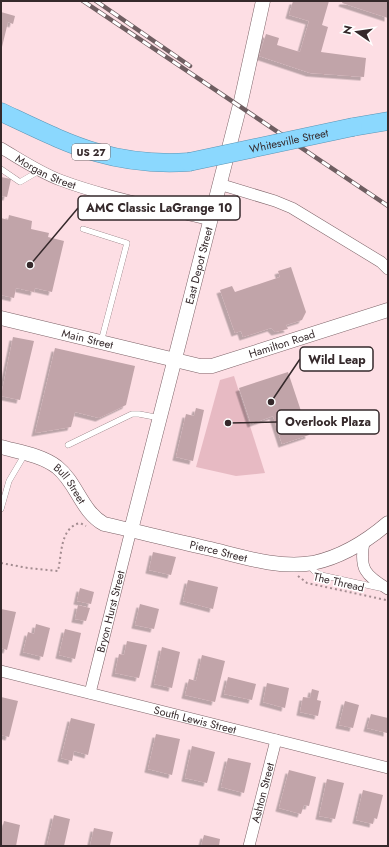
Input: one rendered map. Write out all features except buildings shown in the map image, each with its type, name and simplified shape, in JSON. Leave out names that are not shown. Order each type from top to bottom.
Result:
[{"type":"highway","name":"Whitesville Street","points":[[1,112],[66,143],[100,154],[135,161],[189,162],[388,121]]},
{"type":"street","name":"East Depot Street","points":[[131,530],[241,101],[263,1]]},
{"type":"street","name":"Morgan Street","points":[[1,148],[39,171],[83,188],[210,220]]},
{"type":"street","points":[[219,184],[292,208],[381,262],[388,270]]},
{"type":"street","name":"Hamilton Road","points":[[175,360],[212,366],[388,310]]},
{"type":"street","name":"Main Street","points":[[1,318],[175,360]]},
{"type":"street","name":"Bull Street","points":[[1,447],[48,462],[58,468],[70,481],[94,518],[104,524],[131,530]]},
{"type":"street","name":"Pierce Street","points":[[131,530],[267,562],[307,564],[324,560],[364,542],[388,523]]},
{"type":"street","name":"Bryon Hurst Street","points":[[90,694],[131,530]]},
{"type":"street","points":[[364,542],[362,560],[364,570],[372,579],[388,589]]},
{"type":"street","name":"South Lewis Street","points":[[1,671],[388,768]]},
{"type":"street","name":"Ashton Street","points":[[249,846],[276,740]]},
{"type":"lane","points":[[1,169],[20,182],[39,171]]},
{"type":"lane","points":[[83,229],[127,243],[101,342]]},
{"type":"lane","points":[[68,445],[132,414],[160,418]]},
{"type":"lane","points":[[1,509],[9,481],[25,454]]},
{"type":"lane","points":[[307,564],[321,575],[388,589]]},
{"type":"path","points":[[1,563],[58,571],[66,533],[73,525],[80,523],[90,528]]},
{"type":"path","name":"The Thread","points":[[295,572],[308,583],[386,600],[388,589]]},
{"type":"shaded area","points":[[234,376],[265,473],[236,476],[196,467],[220,380]]},
{"type":"railway","points":[[83,1],[388,206]]},
{"type":"railway","points":[[96,1],[190,66]]},
{"type":"place","name":"AMC Classic LaGrange 10","points":[[30,265]]},
{"type":"place","name":"Wild Leap","points":[[271,402]]},
{"type":"place","name":"Overlook Plaza","points":[[228,423]]}]
